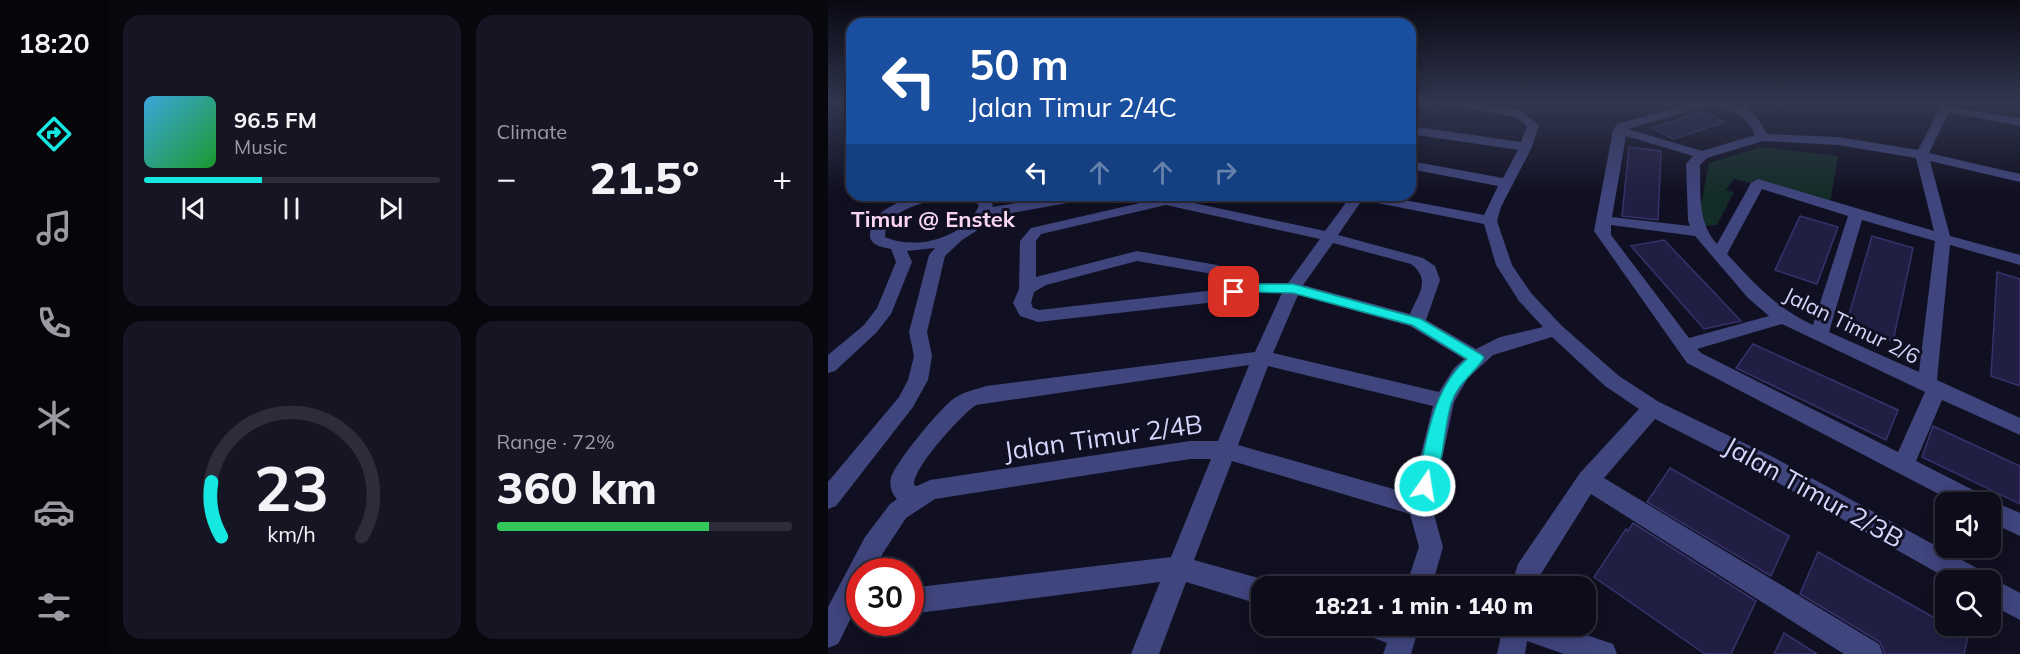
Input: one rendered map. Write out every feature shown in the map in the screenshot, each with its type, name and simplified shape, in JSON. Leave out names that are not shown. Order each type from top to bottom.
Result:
[{"type":"street","points":[[1427,133],[1526,147]]},
{"type":"street","points":[[1388,201],[1490,221],[1506,183],[1526,147],[1531,133]]},
{"type":"street","points":[[1619,133],[1602,231],[1694,358],[1955,492]]},
{"type":"street","points":[[1627,133],[1702,155],[1762,136],[1838,141],[1922,155],[2020,178]]},
{"type":"street","points":[[1903,466],[1931,387],[1943,237],[1922,155],[1933,133]]},
{"type":"street","name":"Jalan Timur 2/6","points":[[1702,155],[1693,164],[1695,220],[1700,232],[1754,294],[1783,318],[2020,427]]},
{"type":"street","points":[[1416,166],[1506,183]]},
{"type":"street","points":[[1719,255],[1758,183],[1856,214],[2020,260]]},
{"type":"street","points":[[916,201],[891,213],[880,222],[875,231],[877,239],[885,245],[898,248],[927,245],[958,235],[970,228],[985,213],[1054,201]]},
{"type":"street","points":[[983,201],[986,205],[985,213]]},
{"type":"street","points":[[1416,322],[1432,280],[1430,270],[1417,261],[1330,237],[1166,201],[1036,231],[1028,241],[1027,289],[1022,303],[1026,312],[1038,316],[1216,296],[1252,288],[1293,288],[1416,322],[1477,358]]},
{"type":"street","points":[[1145,654],[1224,450],[1293,288],[1353,201]]},
{"type":"street","points":[[1819,336],[1856,214]]},
{"type":"street","points":[[1603,220],[1700,232]]},
{"type":"street","name":"Jalan Timur 2/3B","points":[[1490,221],[1504,265],[1525,297],[1556,330],[1612,381],[1652,408],[1767,465],[1955,570]]},
{"type":"street","points":[[828,499],[906,402],[918,380],[923,356],[918,332],[925,298],[937,255],[958,235]]},
{"type":"street","points":[[828,366],[870,330],[885,310],[904,262],[898,248]]},
{"type":"street","points":[[1027,289],[1040,281],[1137,256],[1211,269],[1252,288]]},
{"type":"street","points":[[1685,346],[1783,318]]},
{"type":"street","points":[[1422,576],[1431,547],[1420,507],[1444,401],[1461,373],[1486,350],[1507,342],[1556,330]]},
{"type":"street","points":[[925,494],[903,491],[902,479],[913,461],[957,407],[969,399],[986,394],[1246,358],[1278,360],[1444,401]]},
{"type":"street","points":[[1526,576],[1588,480],[1652,408]]},
{"type":"street","name":"Jalan Timur 2/4B","points":[[925,494],[1190,450],[1224,450],[1420,507]]},
{"type":"street","points":[[1588,480],[1869,654]]},
{"type":"street","points":[[867,558],[898,511],[925,494]]},
{"type":"street","points":[[2001,516],[2020,525]]},
{"type":"street","points":[[924,599],[1179,568],[1251,589]]},
{"type":"street","points":[[2001,596],[2020,607]]},
{"type":"street","points":[[828,634],[846,613]]},
{"type":"street","points":[[1511,654],[1514,636]]},
{"type":"street","points":[[1551,636],[1603,654]]},
{"type":"green space","points":[[1761,147],[1838,156],[1830,203],[1734,179],[1726,190],[1734,192],[1717,225],[1705,226],[1698,219],[1709,163]]},
{"type":"building","points":[[1661,133],[1693,133],[1673,139]]},
{"type":"building","points":[[1629,147],[1661,151],[1658,220],[1622,216]]},
{"type":"building","points":[[1800,216],[1838,227],[1817,284],[1775,270]]},
{"type":"building","points":[[1872,236],[1913,248],[1893,341],[1846,325]]},
{"type":"building","points":[[1664,240],[1741,321],[1704,329],[1631,246]]},
{"type":"building","points":[[1997,272],[2020,279],[2020,386],[1991,376]]},
{"type":"building","points":[[1753,344],[1898,410],[1886,440],[1736,368]]},
{"type":"building","points":[[1933,426],[2020,466],[2020,504],[2001,495],[2001,492],[1995,492],[1922,457]]},
{"type":"building","points":[[1670,468],[1789,536],[1771,576],[1647,502]]},
{"type":"building","points":[[1633,523],[1756,601],[1731,654],[1705,654],[1596,578],[1595,576],[1626,529],[1628,531]]},
{"type":"building","points":[[1818,552],[1935,618],[1935,636],[1968,637],[1964,654],[1885,654],[1880,642],[1800,594]]},
{"type":"building","points":[[1784,633],[1817,654],[1774,654]]},
{"type":"district","name":"Timur @ Enstek","points":[[933,219]]},
{"type":"route","points":[[1234,292],[1252,288],[1293,288],[1416,322],[1477,358],[1461,373],[1444,401],[1425,486]]}]
